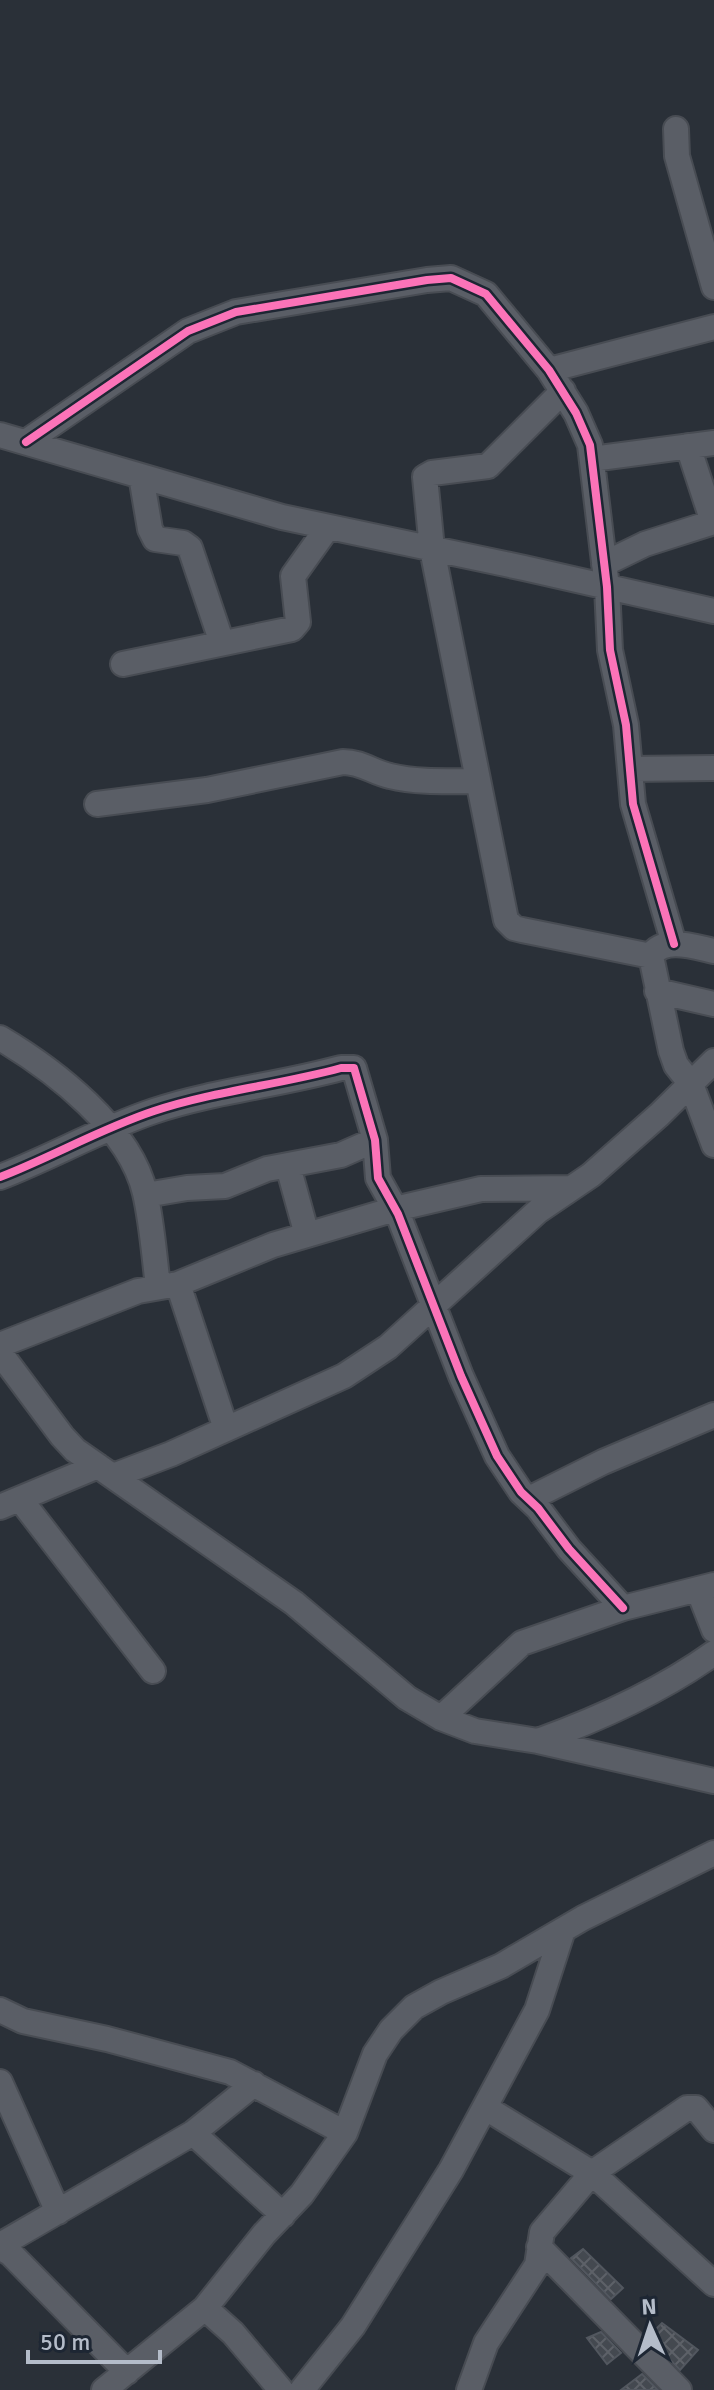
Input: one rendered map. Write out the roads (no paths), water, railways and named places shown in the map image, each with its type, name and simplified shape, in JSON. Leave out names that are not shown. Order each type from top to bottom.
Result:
[{"type":"street","points":[[676,129],[677,156],[712,276]]},
{"type":"street","points":[[26,442],[188,331],[236,312],[451,278],[486,294],[549,370],[576,413],[590,445],[606,576],[610,650],[626,725],[638,827],[674,944]]},
{"type":"street","points":[[549,370],[714,327]]},
{"type":"street","points":[[563,391],[488,466],[432,473],[425,477],[432,549],[506,920],[514,928],[522,930],[651,956]]},
{"type":"street","points":[[0,435],[282,517],[432,549],[606,576],[714,611]]},
{"type":"street","points":[[592,459],[714,443]]},
{"type":"street","points":[[606,576],[653,541],[713,522],[688,446]]},
{"type":"street","points":[[141,476],[150,529],[155,539],[183,543],[190,548],[222,643]]},
{"type":"street","points":[[123,664],[292,629],[297,625],[293,576],[328,527]]},
{"type":"street","points":[[97,804],[207,790],[343,762],[365,764],[382,774],[405,779],[478,781]]},
{"type":"street","points":[[630,769],[714,768]]},
{"type":"street","points":[[714,951],[674,944],[656,949],[651,956],[671,1051],[676,1065],[691,1084],[714,1145]]},
{"type":"street","points":[[657,991],[714,1004]]},
{"type":"street","points":[[0,1038],[27,1054],[74,1090],[111,1127],[146,1195],[168,1285],[226,1429]]},
{"type":"street","points":[[153,1671],[10,1503],[226,1429],[344,1376],[388,1347],[538,1211],[625,1145],[714,1061]]},
{"type":"street","points":[[0,1177],[111,1127],[189,1100],[350,1067],[356,1073],[375,1140],[378,1178],[395,1209],[461,1376],[497,1456],[521,1492],[623,1608]]},
{"type":"street","points":[[146,1195],[225,1186],[267,1169],[341,1155],[375,1140]]},
{"type":"street","points":[[288,1166],[307,1235]]},
{"type":"street","points":[[0,1345],[111,1301],[168,1285],[273,1245],[395,1209],[481,1189],[572,1188]]},
{"type":"street","points":[[0,1353],[75,1450],[294,1603],[407,1698],[441,1718],[475,1731],[538,1741],[714,1781]]},
{"type":"street","points":[[529,1499],[603,1462],[714,1415]]},
{"type":"street","points":[[441,1718],[522,1643],[623,1608],[706,1587],[714,1630]]},
{"type":"street","points":[[538,1741],[565,1732],[660,1688],[714,1653]]},
{"type":"street","points":[[104,2390],[205,2308],[249,2252],[302,2194],[345,2133],[375,2054],[391,2030],[414,2007],[501,1966],[563,1930],[714,1853]]},
{"type":"street","points":[[302,2390],[353,2326],[451,2170],[537,2010],[563,1930]]},
{"type":"street","points":[[0,2010],[23,2021],[107,2039],[230,2072],[345,2133]]},
{"type":"street","points":[[0,2082],[58,2212]]},
{"type":"street","points":[[127,2372],[0,2246],[193,2133],[254,2084]]},
{"type":"street","points":[[486,2108],[592,2173],[714,2284]]},
{"type":"street","points":[[469,2390],[486,2343],[537,2265],[542,2232],[592,2173],[687,2108],[696,2108],[714,2130]]},
{"type":"street","points":[[193,2133],[283,2215]]},
{"type":"street","points":[[539,2247],[679,2390]]},
{"type":"street","points":[[205,2308],[233,2333],[281,2390]]}]
